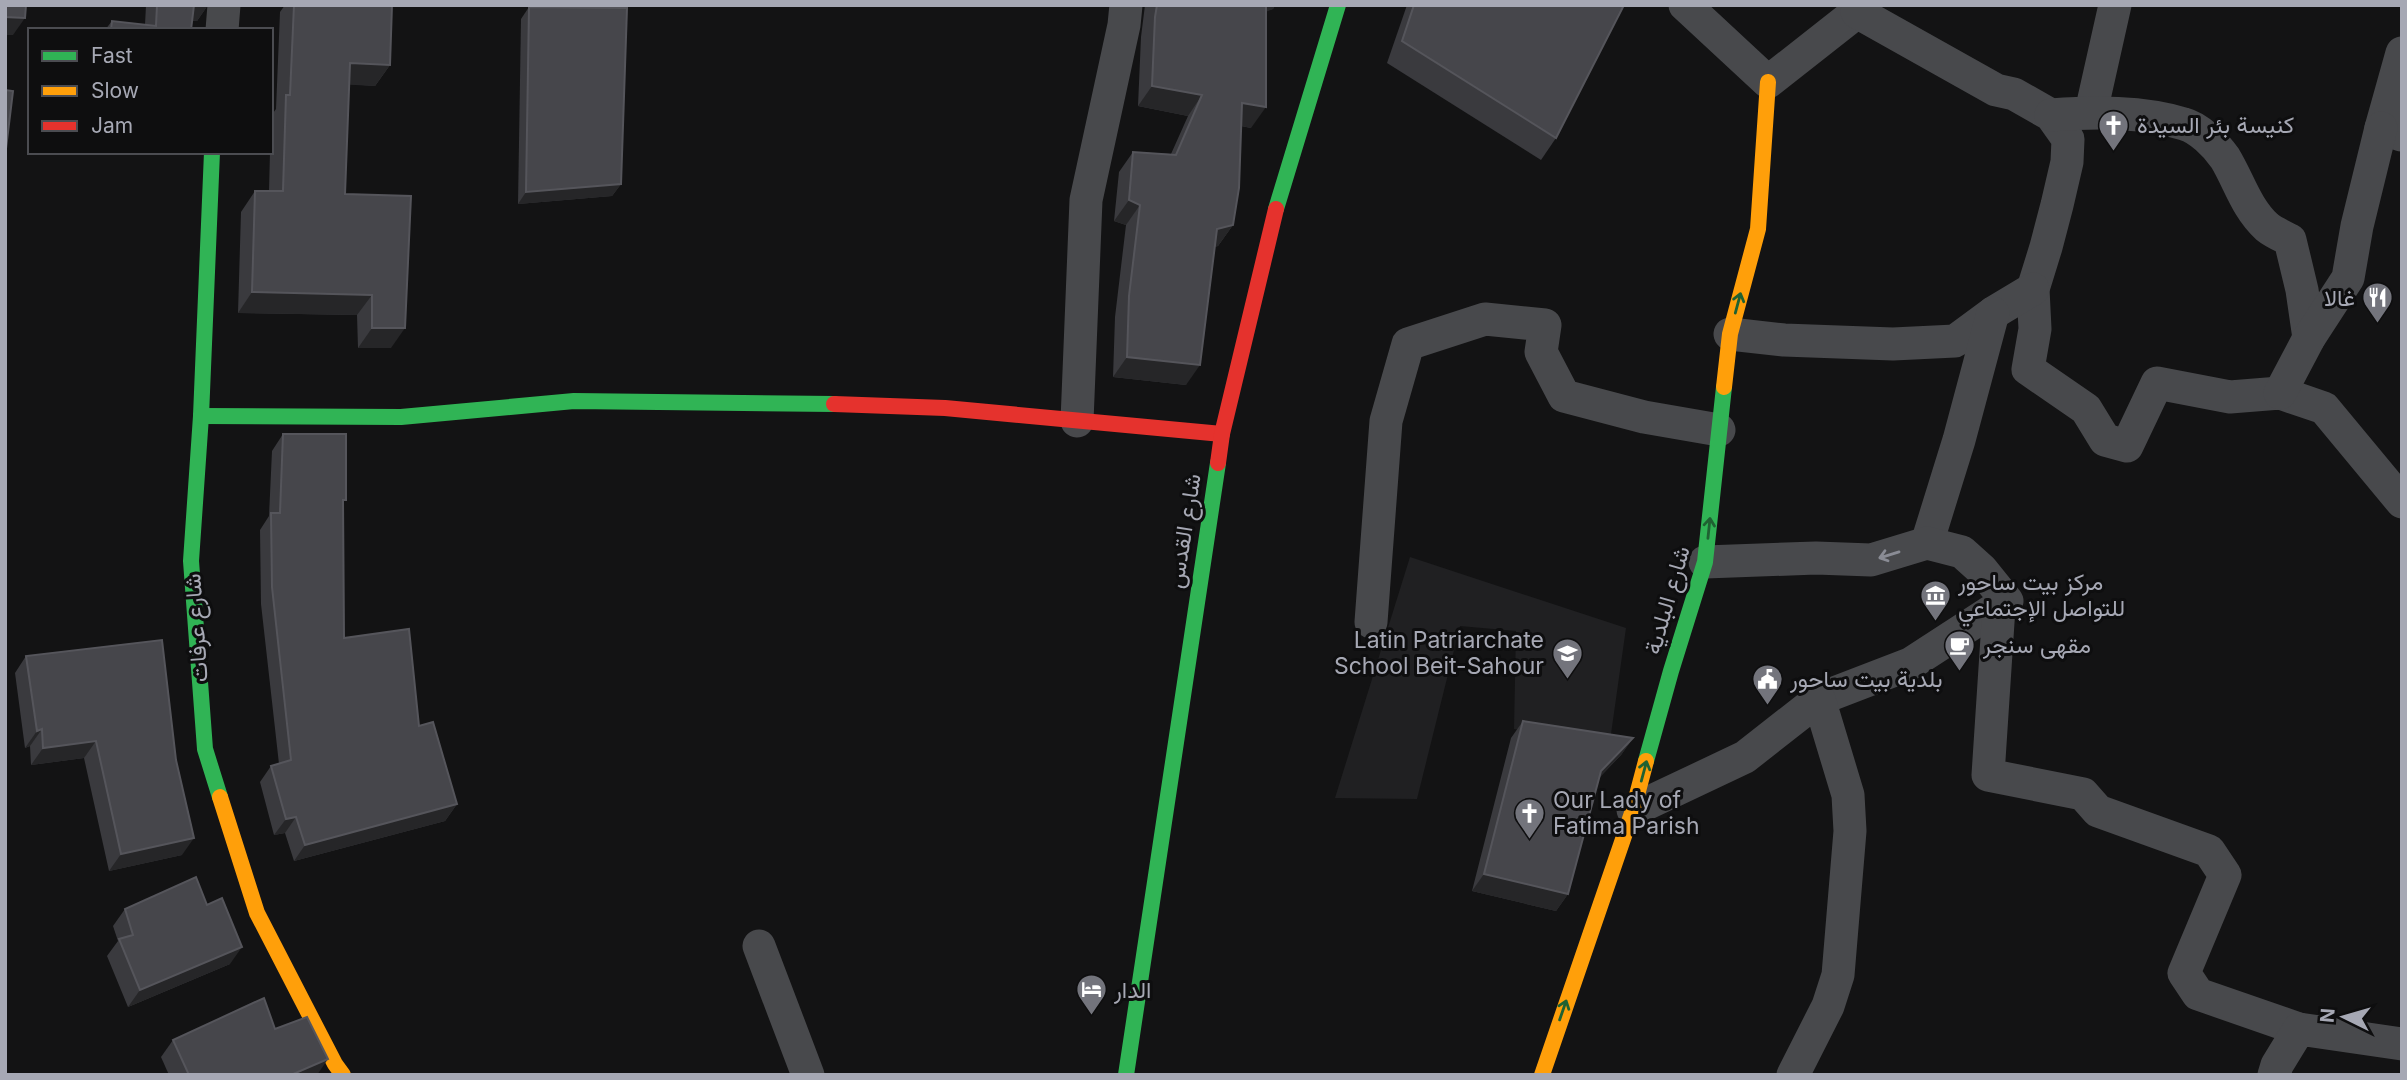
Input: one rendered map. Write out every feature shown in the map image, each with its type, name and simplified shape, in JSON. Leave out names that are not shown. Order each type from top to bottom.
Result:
[{"type":"street","points":[[222,28],[224,5]]},
{"type":"street","points":[[1077,421],[1086,200],[1126,5]]},
{"type":"street","name":"شارع القدس","points":[[1126,1075],[1222,434],[1282,184],[1338,5]]},
{"type":"street","points":[[1685,5],[1769,82],[1859,9],[1996,90],[2014,94],[2051,115],[2068,139],[2067,162],[2033,289],[2035,329],[2028,369],[2086,409],[2105,440],[2127,446],[2157,383],[2230,397],[2280,393],[2324,408],[2402,502]]},
{"type":"street","points":[[2091,112],[2115,5]]},
{"type":"street","points":[[2280,393],[2309,338],[2348,278],[2357,226],[2391,131],[2402,53]]},
{"type":"street","name":"شارع البلدية","points":[[1542,1075],[1550,1045],[1633,810],[1671,671],[1705,562],[1730,334],[1758,229],[1769,82]]},
{"type":"street","points":[[2051,115],[2091,112],[2136,116],[2187,124],[2208,139],[2224,156],[2250,207],[2268,228],[2290,240],[2302,290],[2309,338]]},
{"type":"street","name":"شارع عرفات","points":[[212,154],[201,416],[191,561],[205,749],[257,913],[343,1075]]},
{"type":"street","points":[[1730,334],[1784,340],[1893,344],[1955,341],[1993,313],[2033,289]]},
{"type":"street","points":[[1927,543],[1959,440],[1993,313]]},
{"type":"street","points":[[1371,622],[1386,421],[1408,344],[1485,319],[1545,326],[1541,352],[1564,396],[1644,417],[1719,430]]},
{"type":"street","points":[[201,416],[401,417],[573,401],[769,402],[945,408],[1222,434]]},
{"type":"street","points":[[1705,562],[1816,558],[1871,561],[1927,543],[1962,552],[1982,570],[2003,604],[1988,775],[2083,794],[2098,811],[2210,851],[2225,875],[2184,973],[2197,994],[2299,1029],[2402,1044]]},
{"type":"street","points":[[1633,810],[1745,757],[1819,699],[1910,664],[2003,604]]},
{"type":"street","points":[[1793,1075],[1828,1006],[1838,975],[1850,831],[1848,795],[1819,699]]},
{"type":"street","points":[[759,946],[808,1075]]},
{"type":"street","points":[[2274,1075],[2277,1065],[2299,1029]]},
{"type":"shaded area","name":"Latin Patriarchate School Beit-Sahour","points":[[1410,557],[1626,628],[1610,741],[1514,729],[1516,631],[1460,626],[1417,799],[1335,798]]},
{"type":"building","points":[[5,5],[26,5],[25,18],[5,17]]},
{"type":"building","points":[[157,5],[194,5],[191,28],[111,28],[112,21],[156,26]]},
{"type":"building","points":[[294,5],[392,5],[390,65],[350,63],[345,194],[411,196],[405,328],[372,328],[372,295],[252,292],[255,191],[283,191],[286,95],[290,95]]},
{"type":"building","points":[[1157,5],[1266,5],[1266,107],[1242,103],[1239,188],[1233,225],[1217,229],[1200,365],[1127,357],[1129,296],[1140,205],[1129,200],[1133,152],[1176,155],[1202,95],[1152,86]]},
{"type":"building","points":[[1414,5],[1624,5],[1556,138],[1402,41]]},
{"type":"building","points":[[529,7],[627,8],[621,184],[526,192]]},
{"type":"building","points":[[5,90],[13,91],[5,157]]},
{"type":"building","points":[[283,434],[346,434],[346,500],[343,500],[344,638],[409,629],[419,726],[433,722],[457,804],[305,845],[296,817],[286,819],[271,766],[291,760],[272,587],[271,513],[280,513]]},
{"type":"building","points":[[162,640],[176,760],[194,838],[121,854],[96,741],[43,748],[42,729],[37,731],[26,656]]},
{"type":"building","name":"Our Lady of Fatima Parish","points":[[1523,721],[1633,738],[1601,771],[1568,894],[1484,874]]},
{"type":"building","points":[[196,877],[207,905],[222,898],[242,947],[140,990],[119,939],[133,935],[125,909]]},
{"type":"building","points":[[264,998],[275,1029],[307,1017],[328,1059],[291,1075],[189,1075],[173,1040]]},
{"type":"traffic: fast","points":[[1276,209],[1338,5]]},
{"type":"traffic: fast","points":[[212,154],[201,416],[191,561],[205,749],[220,797]]},
{"type":"traffic: fast","points":[[1646,761],[1705,562],[1724,387]]},
{"type":"traffic: fast","points":[[201,416],[401,417],[574,401],[834,404]]},
{"type":"traffic: fast","points":[[1126,1075],[1218,463]]},
{"type":"traffic: slow","points":[[1724,387],[1730,334],[1758,229],[1768,82]]},
{"type":"traffic: slow","points":[[1542,1075],[1633,810],[1646,761]]},
{"type":"traffic: slow","points":[[220,797],[257,913],[343,1075]]},
{"type":"traffic: jam","points":[[1218,463],[1222,434],[1276,209]]},
{"type":"traffic: jam","points":[[834,404],[945,408],[1222,434]]},
{"type":"place","name":"كنيسة بئر السيدة","points":[[2114,152]]},
{"type":"place","name":"غالا","points":[[2378,325]]},
{"type":"place","name":"مركز بيت ساحور للتواصل الإجتماعي","points":[[1935,622]]},
{"type":"place","name":"مقهى سنجر","points":[[1960,672]]},
{"type":"place","name":"Latin Patriarchate School Beit-Sahour","points":[[1567,680]]},
{"type":"place","name":"بلدية بيت ساحور","points":[[1767,706]]},
{"type":"place","name":"Our Lady of Fatima Parish","points":[[1530,840]]},
{"type":"place","name":"الدار","points":[[1091,1017]]}]
